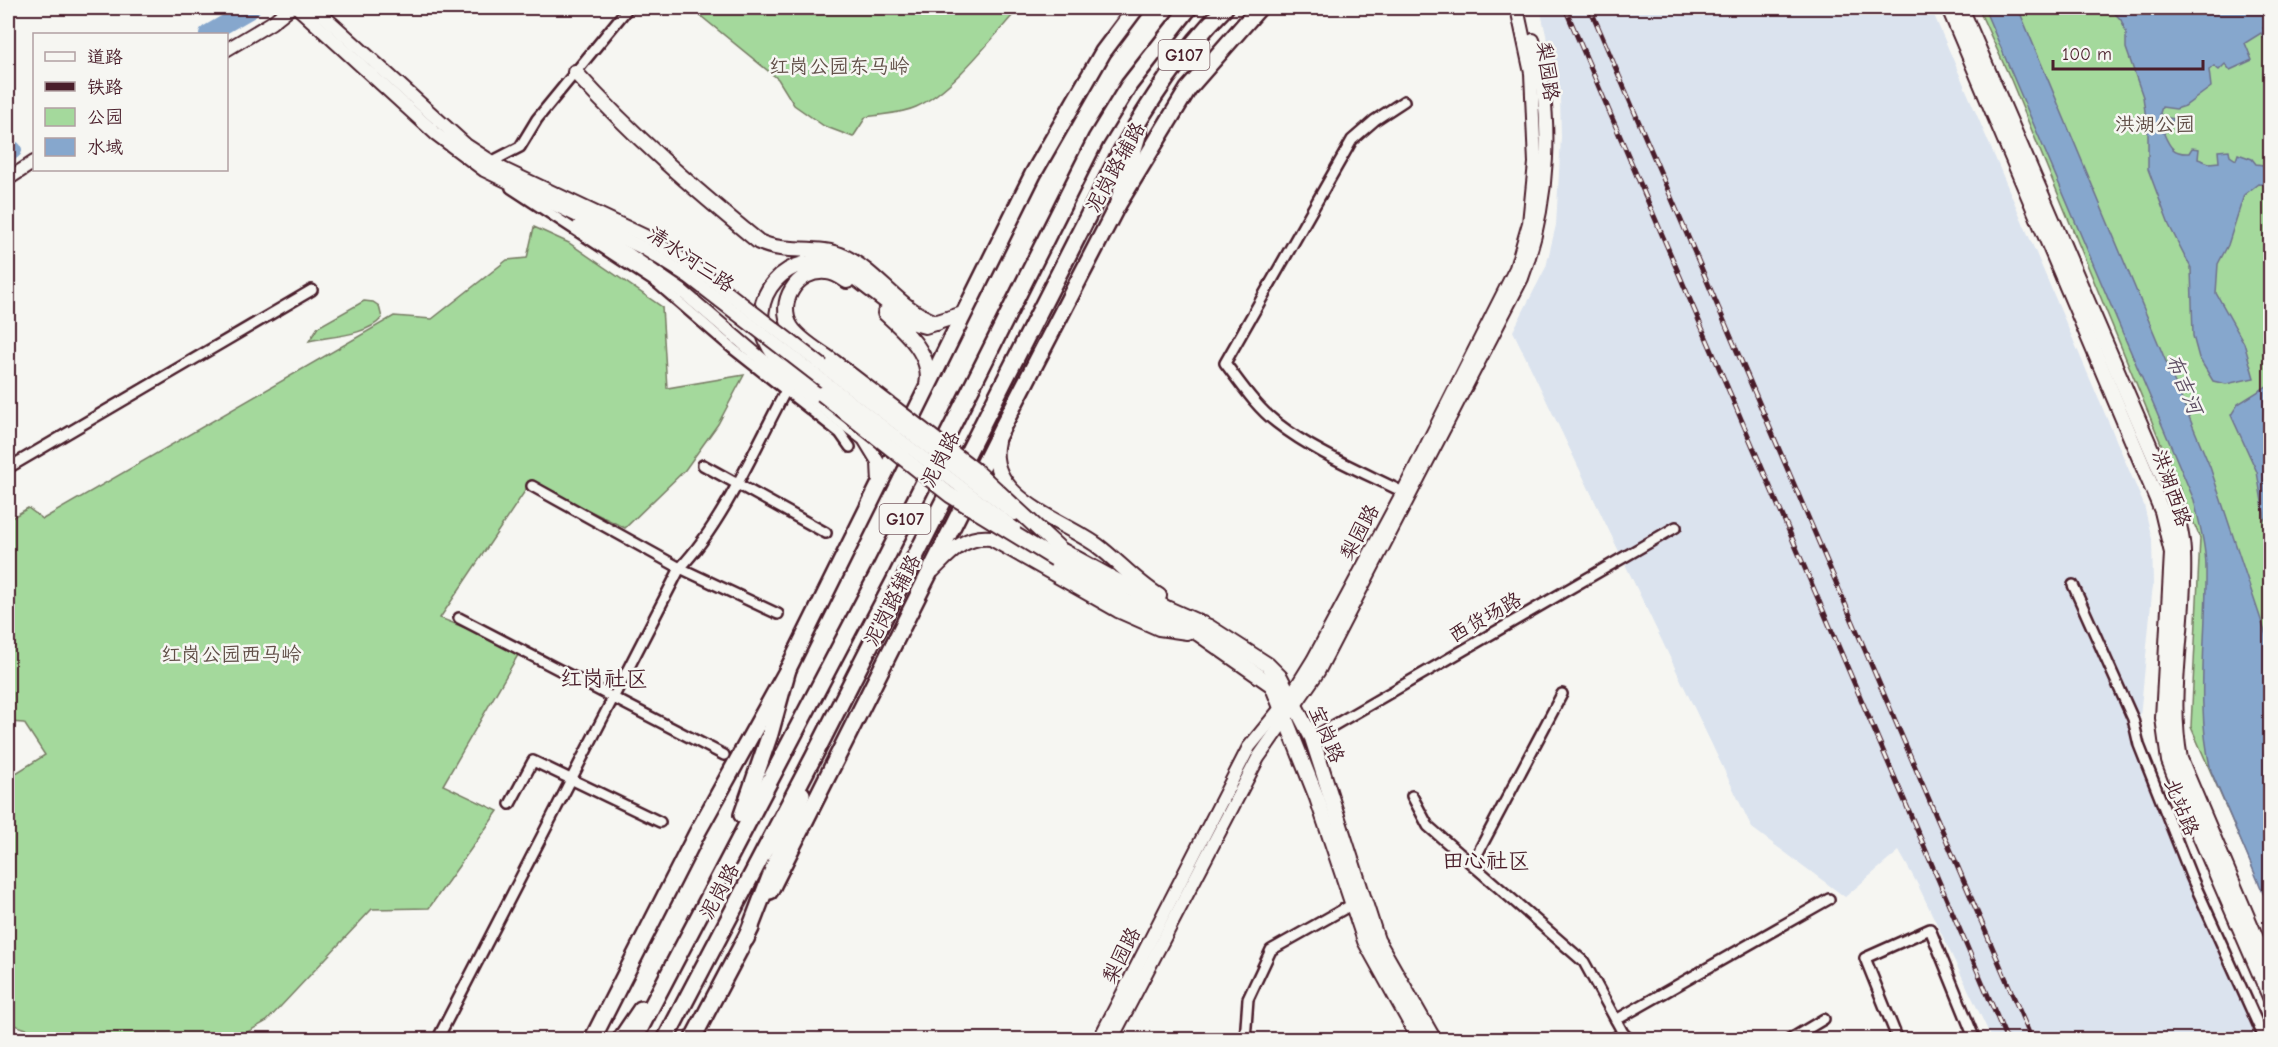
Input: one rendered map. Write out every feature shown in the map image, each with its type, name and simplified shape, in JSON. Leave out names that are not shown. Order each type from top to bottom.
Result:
[{"type":"main road","points":[[592,1040],[697,833],[788,669],[963,314],[1068,109],[1103,52],[1136,8]]},
{"type":"main road","name":"泥岗路","points":[[634,1040],[735,843],[878,574],[1096,139],[1129,85],[1189,8]]},
{"type":"main road","name":"泥岗路","points":[[665,1040],[813,758],[1089,212],[1147,106],[1180,60],[1225,8]]},
{"type":"main road","name":"泥岗路辅路","points":[[692,1040],[746,939],[1001,430],[1117,206],[1188,88],[1259,8]]},
{"type":"main road","name":"洪湖西路","points":[[1949,8],[2163,511],[2172,553],[2163,718],[2169,761],[2182,797],[2271,997]]},
{"type":"main road","name":"洪湖西路","points":[[1961,8],[2173,500],[2183,551],[2183,606],[2174,693],[2180,759],[2271,971]]},
{"type":"main road","points":[[575,72],[617,118],[675,174],[759,242],[773,249],[817,250],[844,256],[917,314],[937,322]]},
{"type":"main road","points":[[1117,206],[1147,106]]},
{"type":"main road","points":[[963,314],[925,326],[908,320],[853,274],[831,263],[809,261],[789,269],[777,279],[767,294],[761,315],[764,337],[780,361],[950,495],[1058,555]]},
{"type":"main road","points":[[927,387],[929,377],[926,363],[908,333],[848,281],[825,272],[815,273],[804,278],[789,292],[785,309],[786,317],[796,333],[971,466],[1058,555]]},
{"type":"main road","points":[[1001,430],[995,460],[1003,482],[1037,510],[1097,545],[1154,593],[1204,630]]},
{"type":"main road","points":[[929,574],[962,542],[981,537],[991,538],[1147,624],[1204,630]]},
{"type":"main road","name":"宝岗路","points":[[1058,555],[1166,608],[1268,665],[1280,677],[1351,905],[1375,964],[1420,1040]]},
{"type":"main road","points":[[735,843],[741,817],[770,734],[788,669]]},
{"type":"main road","name":"宝岗路","points":[[1289,708],[1312,738],[1377,940],[1434,1040]]},
{"type":"main road","points":[[746,939],[762,893],[789,833],[813,758]]},
{"type":"main road","points":[[620,1040],[669,970]]},
{"type":"street","points":[[228,41],[281,8]]},
{"type":"street","points":[[228,49],[271,23],[290,8]]},
{"type":"street","name":"清水河三路","points":[[298,8],[436,134],[487,165],[647,237],[1058,555]]},
{"type":"street","name":"清水河三路","points":[[315,8],[487,165],[497,178],[692,273]]},
{"type":"street","points":[[487,165],[508,156],[520,147],[537,119],[628,8]]},
{"type":"street","name":"梨园路","points":[[1111,1040],[1258,758],[1289,708],[1403,492],[1516,268],[1529,223],[1535,163],[1533,95],[1527,48],[1517,8]]},
{"type":"street","name":"梨园路","points":[[1099,1040],[1250,747],[1289,708],[1323,664],[1501,323],[1533,249],[1544,187],[1545,120],[1541,73],[1523,8]]},
{"type":"street","points":[[1403,492],[1295,436],[1259,407],[1225,363],[1352,140],[1404,101]]},
{"type":"street","points":[[8,172],[33,156]]},
{"type":"street","points":[[8,179],[33,163]]},
{"type":"street","points":[[497,178],[658,284],[840,433],[850,447]]},
{"type":"street","points":[[544,201],[682,291],[765,362],[864,439],[878,462],[879,483]]},
{"type":"street","points":[[8,468],[312,290]]},
{"type":"street","points":[[437,1040],[680,568],[696,551],[736,484],[786,390]]},
{"type":"street","points":[[703,465],[826,533]]},
{"type":"street","points":[[532,486],[680,568],[778,614]]},
{"type":"street","name":"西货场路","points":[[1312,738],[1676,527]]},
{"type":"street","name":"北站路","points":[[2073,585],[2133,719],[2139,745],[2190,876],[2265,1040]]},
{"type":"street","points":[[459,618],[724,755]]},
{"type":"street","points":[[1472,864],[1562,694]]},
{"type":"street","points":[[510,804],[533,761],[660,822]]},
{"type":"street","points":[[1413,796],[1428,826],[1584,962],[1627,1036],[1611,1040]]},
{"type":"street","points":[[1616,1020],[1829,898]]},
{"type":"street","points":[[1245,1040],[1248,999],[1271,950],[1351,905]]},
{"type":"street","points":[[1898,1040],[1865,958],[1930,929],[1975,1040]]},
{"type":"street","points":[[1789,1040],[1824,1018]]},
{"type":"shaded area","points":[[1540,8],[1931,8],[2144,505],[2152,539],[2153,584],[2137,748],[2258,1039],[1992,1039],[1918,885],[1899,851],[1845,897],[1752,828],[1513,331],[1546,267],[1556,225],[1561,137],[1560,98]]},
{"type":"green space","name":"红岗公园东马岭","points":[[691,8],[1019,8],[944,89],[916,107],[866,117],[853,137],[824,126],[794,105],[778,79]]},
{"type":"green space","name":"洪湖公园","points":[[1978,8],[2270,8],[2270,907],[2191,727],[2200,538],[2011,80]]},
{"type":"green space","name":"红岗公园西马岭","points":[[534,227],[569,243],[662,307],[667,388],[744,375],[718,424],[685,470],[625,528],[531,482],[440,618],[521,650],[443,785],[498,811],[429,908],[372,909],[267,1021],[235,1039],[57,1039],[8,1023],[8,778],[45,755],[24,723],[8,722],[8,520],[28,508],[43,519],[394,316],[432,319],[507,260],[527,258]]},
{"type":"green space","points":[[364,301],[373,302],[379,306],[382,318],[375,324],[358,332],[309,341],[318,327]]},
{"type":"water","points":[[1984,8],[2018,8],[2210,467],[2270,647],[2270,909],[2211,771],[2206,746],[2203,670],[2206,560],[2194,500]]},
{"type":"water","points":[[2110,8],[2270,8],[2270,24],[2263,28],[2269,39],[2266,41],[2261,33],[2245,43],[2252,60],[2230,70],[2225,64],[2219,70],[2214,66],[2209,70],[2211,87],[2185,106],[2176,109],[2162,107],[2160,113],[2162,117],[2175,119],[2167,125],[2164,134],[2176,151],[2189,153],[2192,148],[2199,149],[2198,159],[2209,163],[2219,162],[2218,151],[2229,150],[2230,156],[2236,160],[2238,154],[2252,159],[2256,164],[2270,166],[2270,185],[2258,184],[2244,195],[2228,245],[2218,264],[2216,293],[2244,343],[2254,378],[2226,384],[2213,381],[2199,358],[2193,336],[2191,268],[2169,225],[2148,169],[2148,133],[2143,97],[2126,48],[2126,32],[2121,20]]},
{"type":"water","points":[[2270,384],[2270,528],[2265,520],[2257,472],[2231,415],[2238,404]]},
{"type":"waterway","points":[[210,33],[251,9]]},
{"type":"waterway","points":[[8,153],[13,150]]},
{"type":"railway","points":[[1565,8],[2007,1040]]},
{"type":"railway","points":[[1590,8],[2032,1040]]},
{"type":"district","name":"红岗社区","points":[[604,678]]},
{"type":"district","name":"田心社区","points":[[1486,860]]},
{"type":"water label","name":"布吉河","points":[[2184,384]]}]
